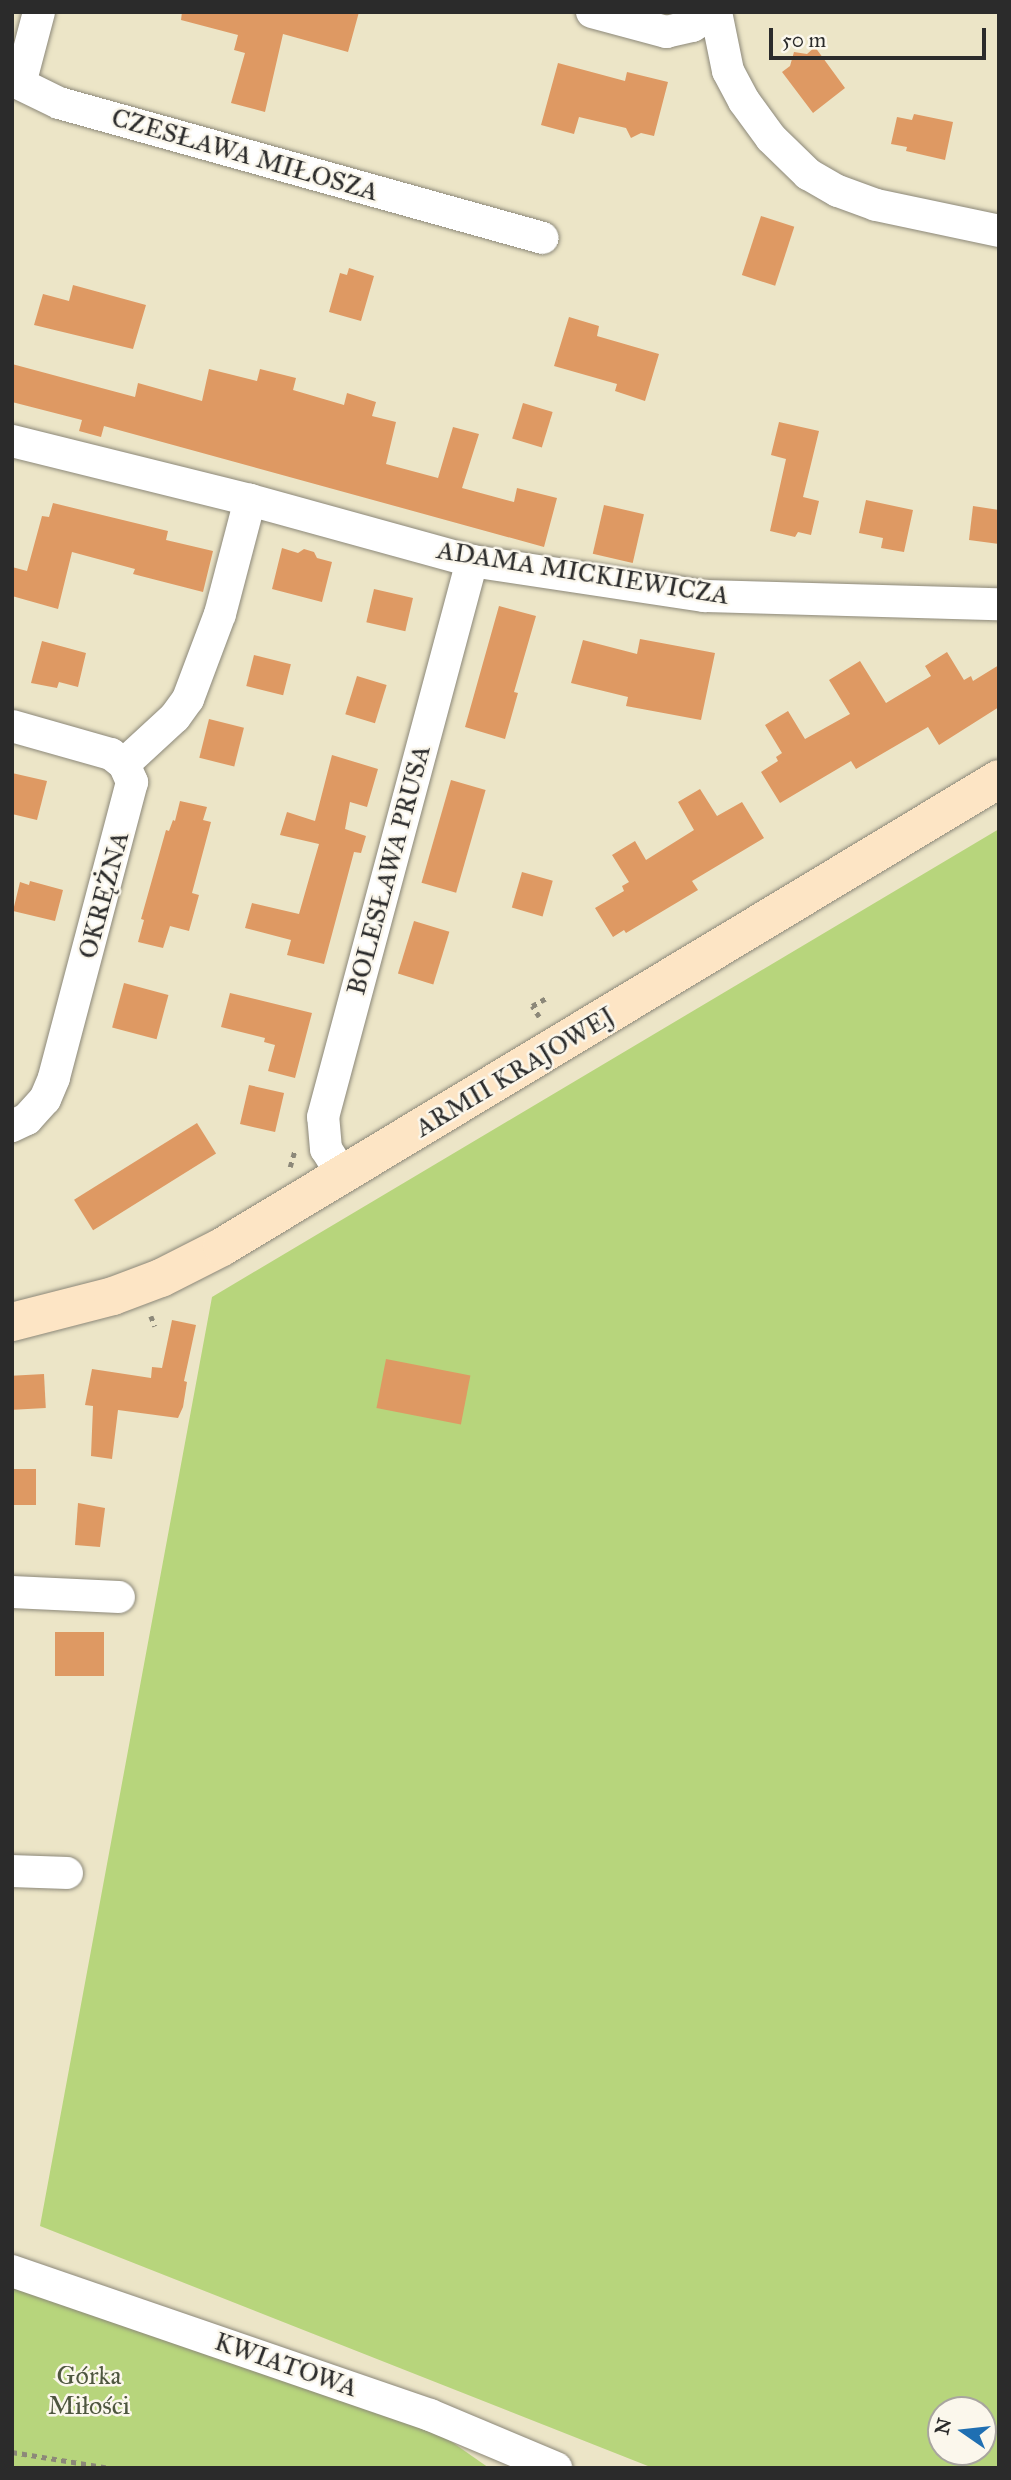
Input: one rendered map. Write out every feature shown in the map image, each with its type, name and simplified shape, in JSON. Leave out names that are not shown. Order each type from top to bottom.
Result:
[{"type":"street","name":"CZESŁAWA MIŁOSZA","points":[[39,12],[20,84],[59,103],[543,238]]},
{"type":"street","points":[[592,12],[666,32],[692,26],[715,12],[728,71],[744,101],[771,138],[808,174],[838,191],[876,205],[999,231]]},
{"type":"street","name":"ADAMA MICKIEWICZA","points":[[12,441],[250,500],[472,561],[704,596],[999,604]]},
{"type":"street","points":[[12,726],[95,748],[111,754],[124,764],[175,717],[188,699],[220,614],[250,500]]},
{"type":"street","name":"BOLESŁAWA PRUSA","points":[[343,1176],[326,1149],[323,1117],[472,561]]},
{"type":"street","name":"OKRĘŻNA","points":[[12,1126],[27,1119],[45,1099],[54,1078],[129,803],[132,782],[124,764]]},
{"type":"street","name":"ARMII KRAJOWEJ","points":[[12,1322],[76,1308],[161,1278],[222,1247],[999,779]]},
{"type":"street","points":[[12,1592],[119,1597]]},
{"type":"street","points":[[12,1871],[67,1873]]},
{"type":"street","name":"KWIATOWA","points":[[12,2271],[430,2415],[556,2468]]},
{"type":"path","points":[[12,2452],[110,2468]]},
{"type":"green space","points":[[999,829],[999,2468],[653,2468],[40,2226],[212,1297]]},
{"type":"green space","name":"Górka Miłości","points":[[12,2286],[422,2421],[489,2468],[12,2468]]},
{"type":"building","points":[[182,12],[359,12],[348,52],[283,34],[265,112],[231,103],[245,53],[234,50],[238,35],[181,20]]},
{"type":"building","points":[[815,47],[845,88],[813,113],[782,72],[790,66],[794,52],[807,54]]},
{"type":"building","points":[[558,63],[625,81],[627,72],[668,82],[654,136],[641,133],[631,138],[626,128],[579,117],[574,134],[541,125]]},
{"type":"building","points":[[914,114],[953,122],[945,160],[906,151],[907,147],[891,144],[897,117],[912,120]]},
{"type":"building","points":[[761,216],[794,227],[775,286],[742,275]]},
{"type":"building","points":[[349,268],[374,276],[361,321],[329,312],[340,273],[347,275]]},
{"type":"building","points":[[73,285],[146,305],[133,349],[34,325],[43,294],[69,301]]},
{"type":"building","points":[[569,317],[599,326],[597,336],[659,354],[645,401],[615,391],[617,384],[554,366]]},
{"type":"building","points":[[12,364],[135,397],[138,383],[202,401],[209,369],[257,381],[260,369],[296,378],[293,390],[344,405],[347,393],[376,402],[372,416],[396,422],[386,464],[438,478],[453,427],[479,434],[462,488],[514,502],[517,488],[557,498],[544,547],[104,426],[101,437],[79,431],[82,420],[12,402]]},
{"type":"building","points":[[523,403],[553,412],[542,447],[512,438]]},
{"type":"building","points":[[779,422],[819,431],[803,497],[819,501],[811,535],[798,532],[795,537],[770,531],[786,459],[771,455]]},
{"type":"building","points":[[866,500],[913,510],[904,552],[881,548],[883,538],[859,533]]},
{"type":"building","points":[[53,503],[168,531],[166,540],[213,551],[203,592],[133,574],[135,569],[72,552],[58,609],[12,596],[12,567],[27,571],[42,516],[49,517]]},
{"type":"building","points":[[604,505],[644,514],[633,563],[593,554]]},
{"type":"building","points":[[973,506],[999,510],[999,544],[969,540]]},
{"type":"building","points":[[282,548],[298,553],[304,549],[314,552],[317,558],[332,562],[322,602],[272,589]]},
{"type":"building","points":[[374,589],[413,598],[405,631],[366,622]]},
{"type":"building","points":[[499,606],[536,616],[514,692],[518,693],[505,739],[465,727]]},
{"type":"building","points":[[640,639],[715,653],[701,720],[626,706],[628,697],[571,683],[583,640],[637,654]]},
{"type":"building","points":[[42,641],[86,653],[78,687],[59,682],[57,688],[31,683]]},
{"type":"building","points":[[947,652],[964,680],[971,676],[973,681],[999,665],[999,707],[939,745],[928,727],[856,769],[851,761],[780,803],[761,772],[778,761],[776,757],[782,753],[765,725],[788,711],[805,739],[850,714],[829,680],[860,661],[886,703],[931,676],[925,666]]},
{"type":"building","points":[[254,655],[291,664],[283,695],[246,686]]},
{"type":"building","points":[[357,676],[387,685],[375,723],[345,714]]},
{"type":"building","points":[[209,719],[244,728],[234,767],[199,758]]},
{"type":"building","points":[[332,755],[378,769],[367,807],[350,802],[345,829],[366,836],[361,853],[354,852],[324,964],[287,955],[291,940],[245,928],[252,903],[299,914],[319,844],[280,835],[287,812],[315,821]]},
{"type":"building","points":[[12,773],[47,781],[37,820],[12,814]]},
{"type":"building","points":[[451,780],[486,790],[456,893],[422,883]]},
{"type":"building","points":[[700,789],[717,816],[742,802],[764,838],[692,881],[698,890],[626,933],[624,930],[613,937],[595,908],[624,891],[622,886],[629,882],[612,855],[635,841],[646,860],[694,830],[678,802]]},
{"type":"building","points":[[180,801],[207,807],[203,820],[211,822],[192,893],[199,895],[189,931],[170,926],[163,948],[138,942],[144,920],[141,919],[166,830],[169,831],[173,820],[175,821]]},
{"type":"building","points":[[522,872],[553,881],[543,916],[512,908]]},
{"type":"building","points":[[30,881],[63,890],[55,921],[13,911],[20,882],[29,885]]},
{"type":"building","points":[[414,921],[449,932],[433,984],[398,974]]},
{"type":"building","points":[[124,983],[168,995],[157,1039],[112,1027]]},
{"type":"building","points":[[230,993],[312,1013],[295,1078],[268,1071],[275,1045],[264,1042],[265,1038],[221,1027]]},
{"type":"building","points":[[249,1085],[284,1093],[275,1132],[240,1124]]},
{"type":"building","points":[[197,1123],[216,1154],[93,1230],[74,1200]]},
{"type":"building","points":[[172,1320],[196,1325],[184,1381],[187,1382],[183,1407],[178,1418],[118,1410],[112,1459],[91,1456],[93,1406],[85,1405],[92,1369],[151,1378],[152,1367],[162,1368]]},
{"type":"building","points":[[386,1359],[470,1375],[461,1424],[376,1408]]},
{"type":"building","points":[[44,1374],[46,1408],[14,1410],[12,1376]]},
{"type":"building","points":[[12,1469],[36,1469],[36,1505],[12,1505]]},
{"type":"building","points":[[78,1503],[105,1508],[100,1547],[75,1545]]},
{"type":"building","points":[[55,1632],[104,1632],[104,1676],[55,1676]]}]
